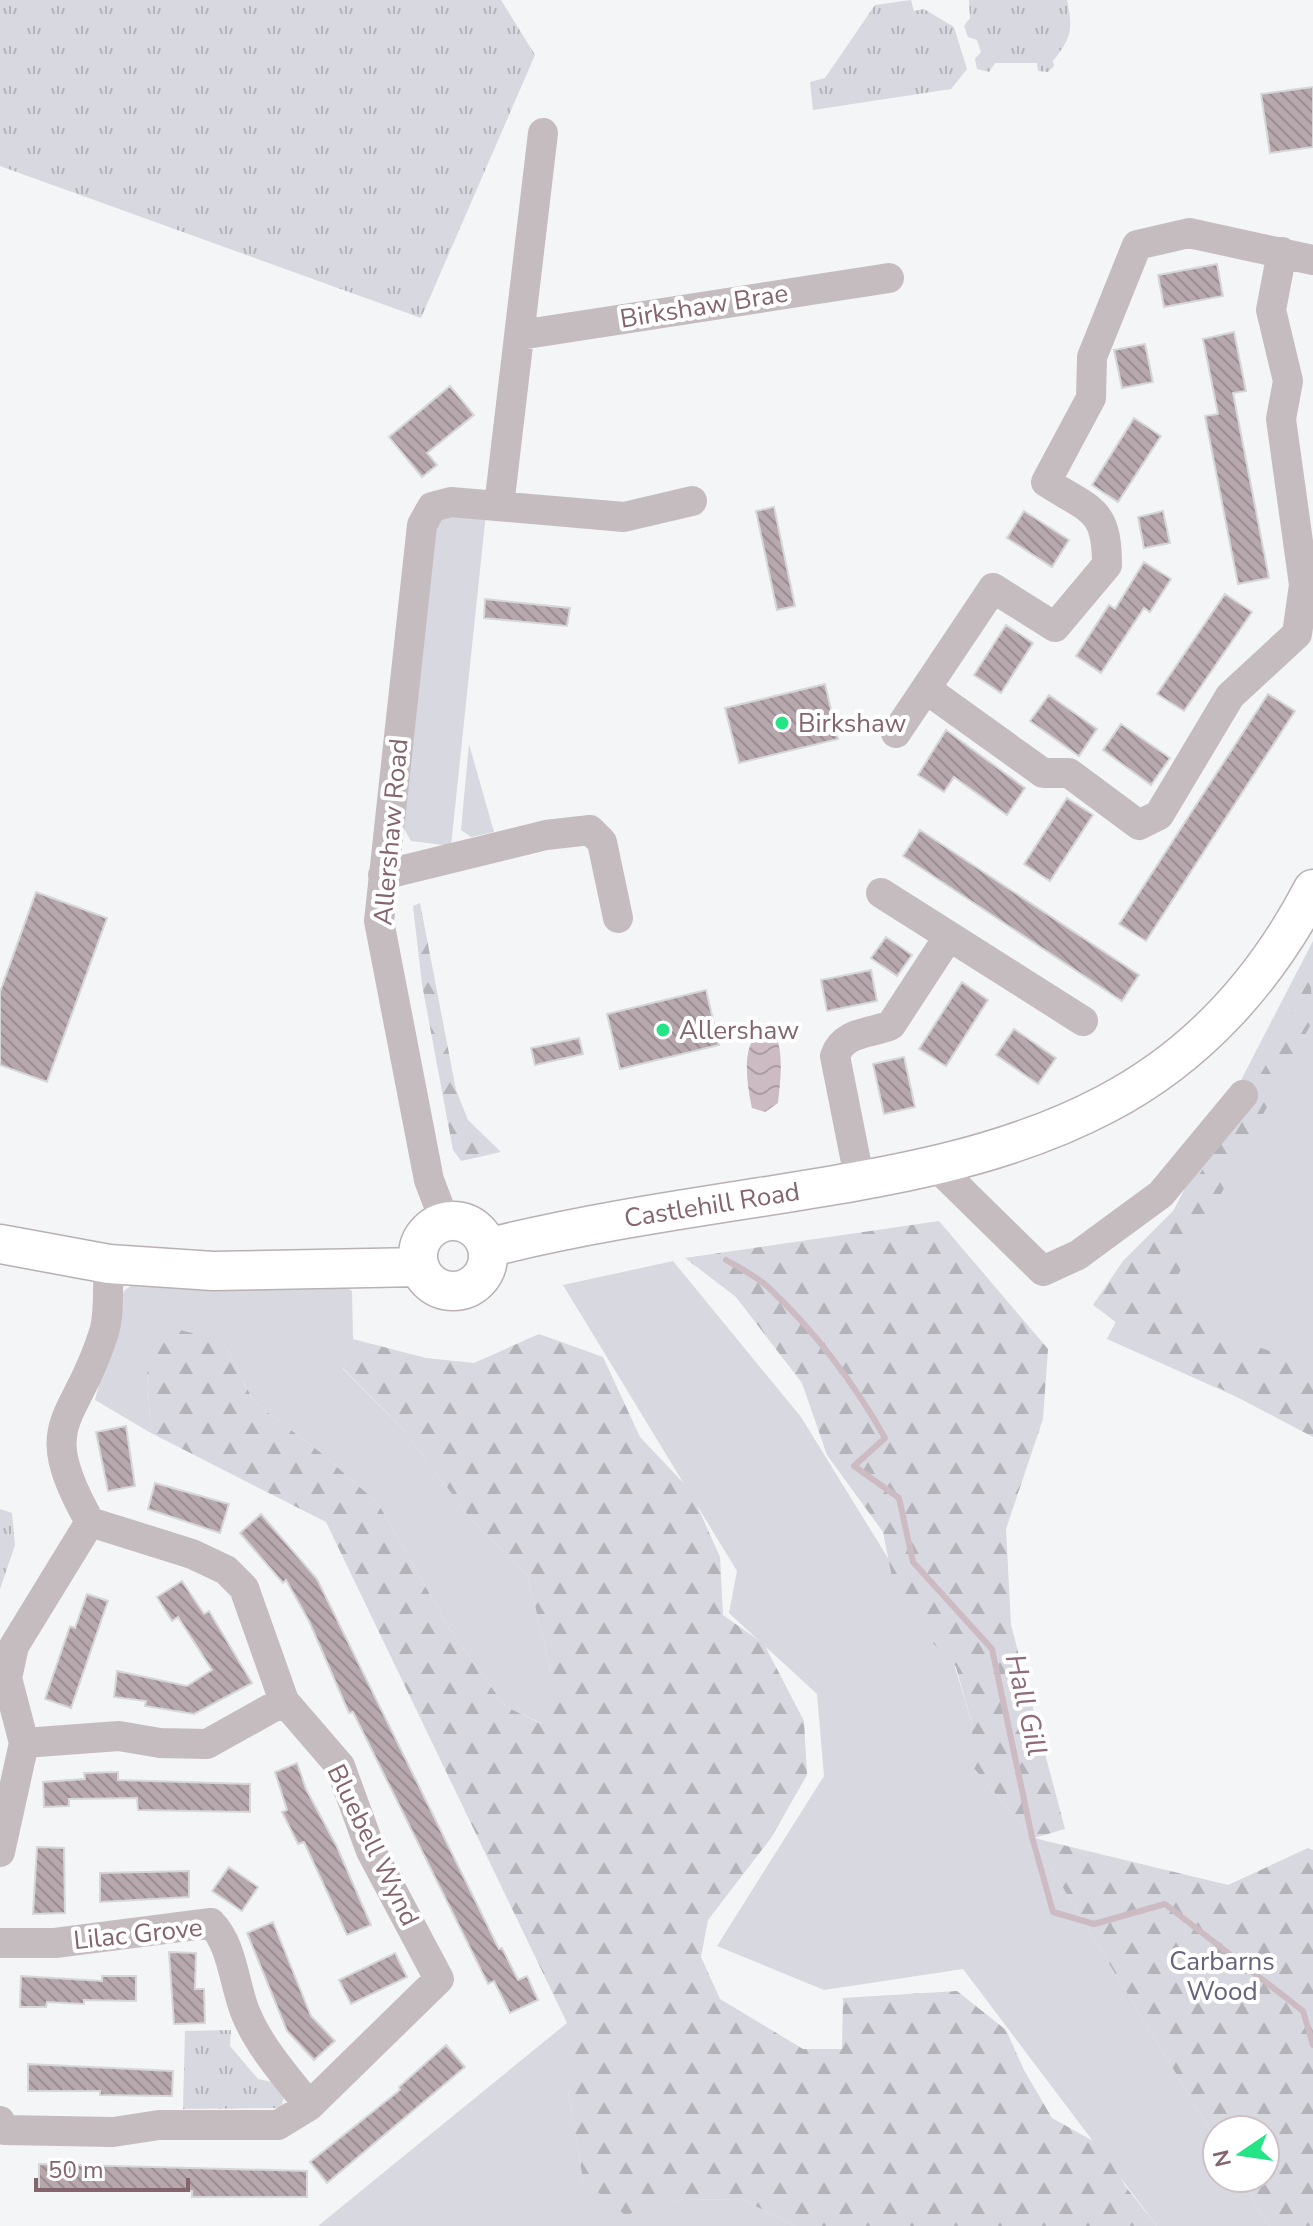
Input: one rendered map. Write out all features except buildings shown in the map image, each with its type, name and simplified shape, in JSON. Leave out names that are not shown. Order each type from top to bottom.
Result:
[{"type":"main road","name":"Castlehill Road","points":[[487,1248],[555,1231],[860,1182],[936,1166],[1028,1137],[1107,1104],[1180,1056],[1227,1014],[1263,973],[1313,889]]},
{"type":"main road","points":[[0,1244],[109,1264],[213,1271],[367,1268],[466,1223],[477,1230],[487,1248],[489,1257],[482,1276],[467,1289],[448,1291],[436,1288],[429,1242]]},
{"type":"street","points":[[543,133],[499,506],[624,517],[692,501]]},
{"type":"street","points":[[896,733],[993,588],[1055,627],[1107,565],[1107,534],[1100,517],[1046,482],[1091,398],[1092,357],[1137,245],[1189,233],[1313,260]]},
{"type":"street","points":[[926,689],[1043,773],[1069,773],[1139,825],[1159,815],[1230,696],[1297,634],[1304,585],[1303,500],[1281,419],[1288,381],[1271,310],[1282,252]]},
{"type":"street","name":"Birkshaw Brae","points":[[520,335],[889,278]]},
{"type":"street","name":"Allershaw Road","points":[[429,1242],[429,1180],[379,921],[383,875],[422,525],[432,507],[451,502],[499,506]]},
{"type":"street","points":[[383,875],[546,835],[590,830],[602,842],[618,918]]},
{"type":"street","points":[[881,893],[1083,1021]]},
{"type":"street","points":[[860,1182],[835,1056],[838,1048],[853,1036],[891,1025],[949,936]]},
{"type":"street","points":[[936,1166],[1043,1271],[1078,1255],[1161,1194],[1243,1095]]},
{"type":"street","points":[[0,1852],[24,1743],[7,1678],[14,1646],[90,1522],[69,1484],[61,1460],[61,1437],[66,1414],[105,1330],[109,1264]]},
{"type":"street","name":"Bluebell Wynd","points":[[0,2121],[4,2130],[20,2133],[113,2132],[159,2125],[278,2125],[309,2106],[439,1979],[371,1851],[340,1766],[284,1701],[244,1588],[226,1570],[192,1554],[90,1522]]},
{"type":"street","points":[[24,1743],[119,1736],[160,1743],[207,1744],[284,1701]]},
{"type":"street","name":"Lilac Grove","points":[[0,1943],[55,1943],[211,1923],[222,1934],[247,2017],[267,2052],[309,2106]]},
{"type":"green space","points":[[0,0],[501,0],[535,55],[421,318],[0,166]]},
{"type":"green space","points":[[911,0],[914,11],[924,9],[954,27],[967,69],[951,89],[813,110],[810,82],[825,78],[875,5]]},
{"type":"green space","points":[[969,0],[1067,0],[1069,32],[1053,61],[1054,66],[1048,72],[1038,71],[1037,63],[995,63],[989,72],[977,69],[975,59],[981,52],[977,40],[968,37],[964,26],[970,18]]},
{"type":"green space","points":[[447,511],[486,513],[451,846],[411,841],[401,824],[434,533]]},
{"type":"green space","points":[[469,744],[494,832],[471,837],[461,830]]},
{"type":"green space","points":[[420,903],[456,1090],[468,1120],[501,1152],[461,1161],[453,1150],[422,984],[413,906]]},
{"type":"green space","points":[[1313,941],[1313,1431],[1107,1339]]},
{"type":"green space","points":[[1310,975],[1313,1020],[1168,1294],[1228,1335],[1313,1368],[1313,1437],[1165,1359],[1093,1305],[1123,1261],[1184,1200],[1278,1045]]},
{"type":"green space","name":"Carbarns Wood","points":[[939,1221],[1048,1349],[1043,1419],[1006,1529],[1011,1625],[1065,1829],[1034,1838],[1228,1885],[1308,1848],[1313,1850],[1313,2226],[1269,2226],[1250,2194],[1281,2194],[1281,2114],[1201,2115],[1032,1837],[972,1766],[972,1724],[956,1667],[898,1607],[883,1532],[827,1455],[802,1383],[736,1297],[685,1258]]},
{"type":"green space","points":[[673,1261],[801,1417],[955,1667],[972,1724],[972,1766],[1032,1837],[1201,2115],[1201,2194],[1250,2194],[1269,2226],[1157,2226],[963,1969],[824,1990],[717,1946],[824,1776],[817,1694],[729,1613],[737,1571],[563,1285]]},
{"type":"green space","points":[[327,1275],[352,1291],[353,1339],[343,1369],[404,1430],[470,1518],[527,1574],[550,1666],[543,1724],[505,1706],[449,1628],[378,1503],[320,1452],[254,1402],[223,1341],[147,1372],[151,1433],[95,1400],[124,1291],[133,1284]]},
{"type":"green space","points":[[172,1328],[223,1341],[254,1402],[320,1452],[378,1503],[449,1628],[505,1706],[542,1724],[550,1666],[527,1574],[470,1518],[404,1430],[343,1368],[353,1339],[426,1358],[474,1363],[539,1334],[603,1357],[640,1437],[690,1490],[720,1557],[723,1615],[764,1644],[804,1721],[807,1775],[771,1838],[708,1920],[701,1957],[720,1999],[803,2049],[842,2049],[843,1998],[957,1991],[1006,2030],[1024,2070],[1052,2118],[1102,2146],[1126,2187],[1157,2226],[795,2226],[743,2200],[684,2199],[625,2215],[583,2180],[567,2085],[567,2023],[326,1522],[151,1433],[147,1372]]},
{"type":"green space","points":[[0,1509],[12,1513],[15,1545],[0,1589]]},
{"type":"green space","points":[[567,2023],[567,2085],[583,2180],[625,2214],[684,2199],[743,2200],[795,2226],[318,2226]]},
{"type":"green space","points":[[231,2030],[230,2046],[258,2079],[272,2082],[284,2097],[281,2108],[183,2109],[185,2031]]},
{"type":"water","points":[[770,1027],[778,1043],[781,1074],[778,1103],[765,1112],[752,1108],[747,1061],[753,1039]]},
{"type":"waterway","name":"Hall Gill","points":[[726,1260],[758,1279],[785,1303],[817,1339],[860,1398],[885,1438],[854,1466],[899,1498],[913,1562],[992,1649],[1032,1837],[1053,1912],[1094,1924],[1165,1904],[1303,2011],[1313,2045]]},
{"type":"place","name":"Birkshaw","points":[[782,723]]},
{"type":"place","name":"Allershaw","points":[[663,1030]]}]
